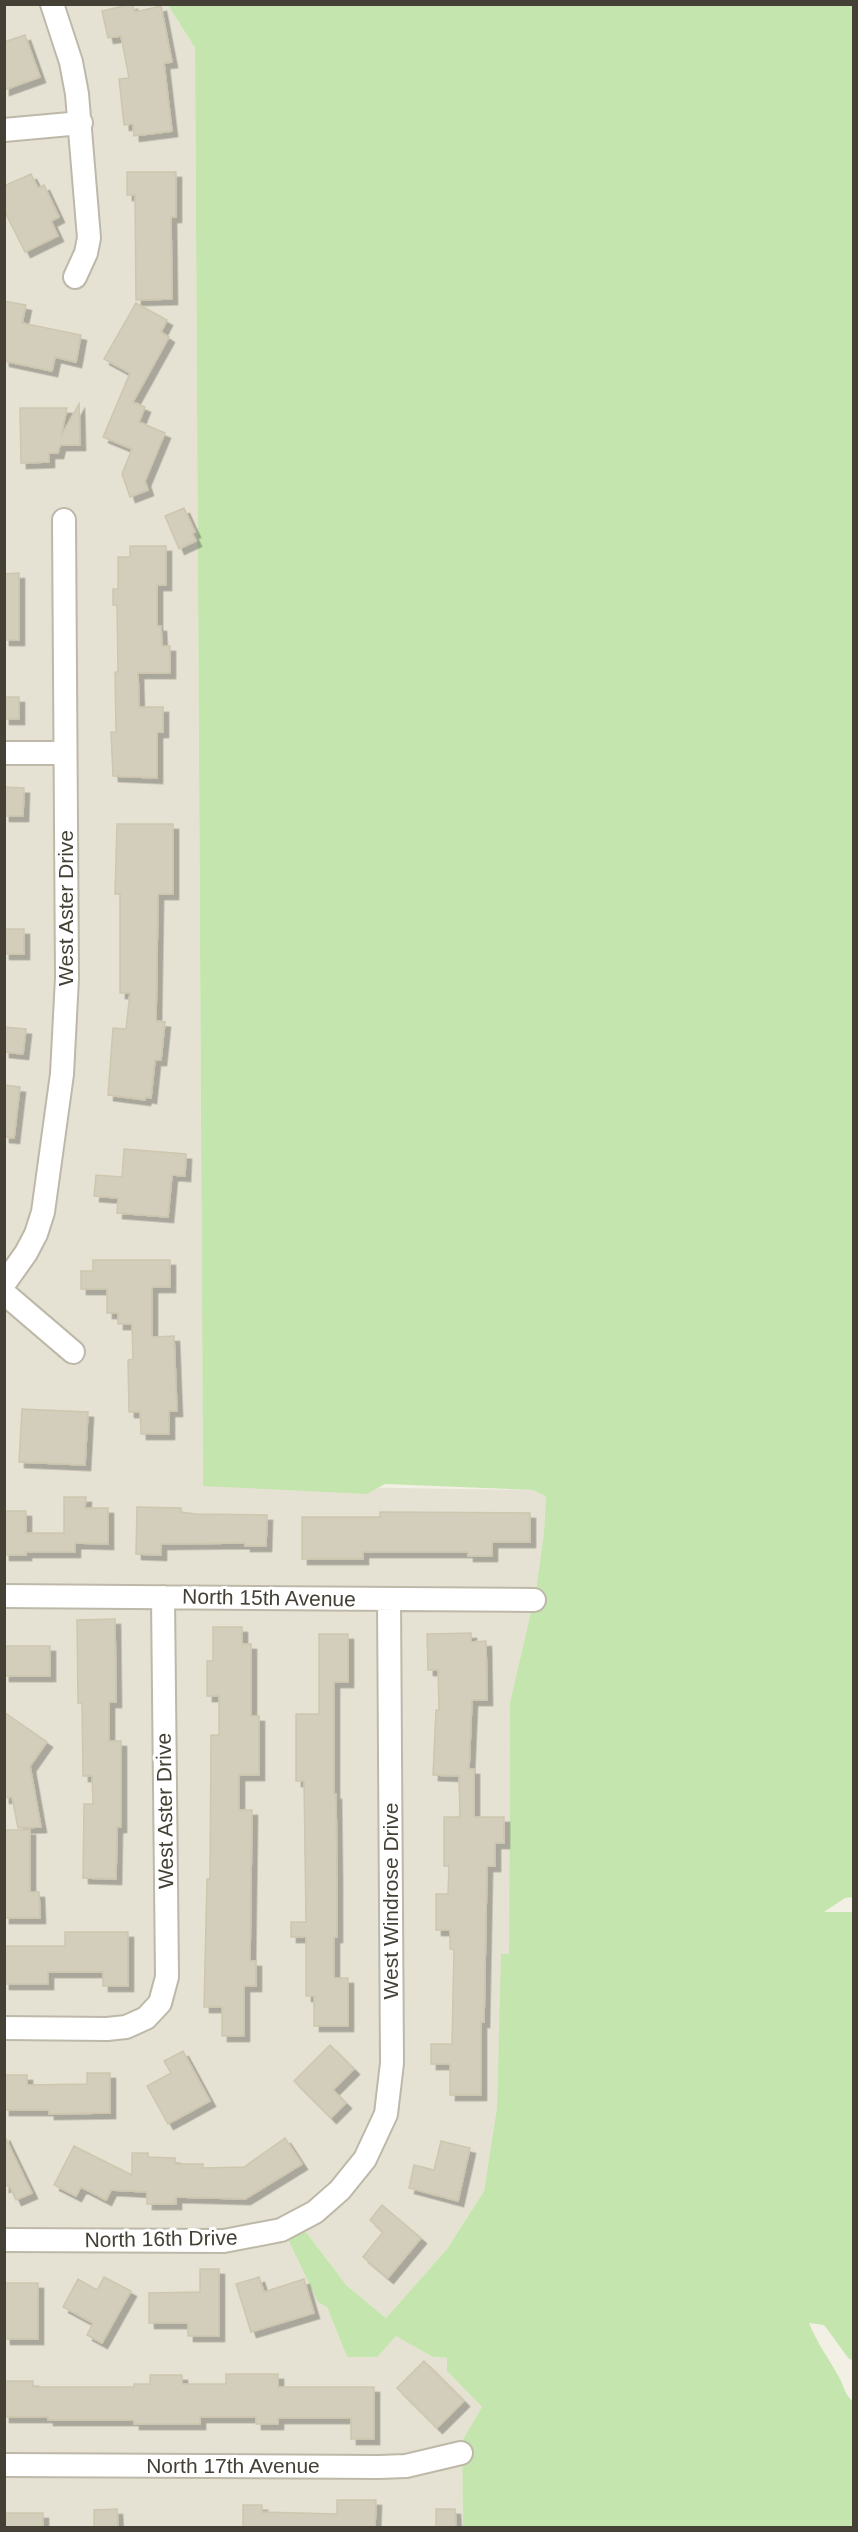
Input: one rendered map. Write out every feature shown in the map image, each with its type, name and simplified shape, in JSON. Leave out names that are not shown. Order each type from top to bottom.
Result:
[{"type":"street","points":[[52,4],[71,62],[81,123],[89,238],[86,253],[75,277]]},
{"type":"street","points":[[4,130],[81,123]]},
{"type":"street","name":"West Aster Drive","points":[[4,1284],[26,1253],[36,1234],[47,1191],[54,1145],[66,1022],[64,520]]},
{"type":"street","points":[[4,753],[65,753]]},
{"type":"street","points":[[4,1293],[73,1352]]},
{"type":"street","name":"North 15th Avenue","points":[[4,1596],[534,1600]]},
{"type":"street","name":"West Aster Drive","points":[[4,2028],[107,2029],[126,2027],[146,2018],[160,2003],[167,1977],[163,1597]]},
{"type":"street","name":"West Windrose Drive","points":[[340,2190],[365,2159],[386,2114],[392,2063],[389,1599]]},
{"type":"street","name":"North 16th Drive","points":[[4,2240],[224,2241],[281,2229],[315,2212],[340,2190]]},
{"type":"street","name":"North 17th Avenue","points":[[4,2464],[388,2466],[431,2462],[461,2453]]},
{"type":"shaded area","points":[[5,5],[168,5],[195,48],[203,1485],[534,1490],[546,1495],[544,1532],[536,1590],[510,1702],[509,1954],[502,1954],[497,2107],[484,2191],[447,2249],[386,2318],[347,2286],[306,2232],[327,2307],[347,2357],[396,2335],[433,2357],[447,2358],[447,2371],[482,2407],[462,2441],[463,2527],[5,2528]]},
{"type":"green space","points":[[168,5],[853,5],[854,1897],[845,1898],[824,1912],[853,1912],[853,2360],[849,2359],[824,2325],[809,2323],[846,2394],[853,2401],[853,2527],[463,2527],[462,2441],[482,2407],[447,2371],[447,2358],[433,2357],[396,2336],[377,2357],[347,2357],[327,2307],[318,2302],[288,2239],[306,2232],[347,2286],[386,2318],[447,2249],[484,2191],[497,2107],[501,1954],[509,1954],[510,1702],[536,1590],[544,1532],[546,1496],[533,1490],[385,1484],[367,1494],[203,1486],[195,48]]},
{"type":"building","points":[[132,4],[135,12],[161,6],[172,62],[164,63],[172,131],[134,136],[133,124],[124,125],[119,79],[129,78],[121,36],[108,38],[102,11]]},
{"type":"building","points":[[25,35],[40,77],[4,90],[4,42]]},
{"type":"building","points":[[127,172],[176,172],[176,217],[171,217],[172,299],[136,300],[135,195],[127,195]]},
{"type":"building","points":[[31,174],[38,188],[44,185],[59,217],[51,221],[58,236],[25,252],[4,210],[4,186]]},
{"type":"building","points":[[4,301],[26,305],[22,323],[81,335],[76,362],[55,357],[52,371],[4,361]]},
{"type":"building","points":[[136,303],[167,320],[161,332],[169,337],[133,402],[145,407],[139,422],[165,433],[145,481],[148,490],[130,497],[122,474],[132,449],[103,437],[130,373],[104,359]]},
{"type":"building","points":[[79,404],[80,445],[60,445],[58,453],[49,453],[49,462],[21,463],[20,408],[67,408],[61,436]]},
{"type":"building","points":[[184,508],[195,532],[192,533],[196,541],[179,549],[165,516]]},
{"type":"building","points":[[130,546],[166,546],[166,585],[157,585],[157,626],[161,626],[162,646],[170,646],[170,673],[138,673],[139,707],[163,707],[163,732],[157,732],[157,778],[113,776],[111,732],[116,732],[115,672],[118,672],[117,605],[113,605],[113,589],[118,589],[118,557],[130,557]]},
{"type":"building","points":[[19,573],[19,640],[4,640],[4,574]]},
{"type":"building","points":[[4,697],[19,697],[19,719],[4,719]]},
{"type":"building","points":[[4,787],[24,788],[23,816],[4,816]]},
{"type":"building","points":[[117,824],[173,824],[173,894],[158,894],[156,1021],[165,1022],[161,1060],[155,1060],[151,1098],[146,1097],[145,1100],[108,1095],[113,1028],[126,1029],[130,993],[120,993],[120,894],[115,894]]},
{"type":"building","points":[[4,929],[24,929],[24,954],[4,954]]},
{"type":"building","points":[[4,1027],[26,1029],[23,1054],[4,1052]]},
{"type":"building","points":[[4,1085],[20,1087],[14,1138],[4,1137]]},
{"type":"building","points":[[124,1149],[186,1154],[185,1176],[172,1175],[168,1217],[117,1213],[118,1198],[94,1196],[96,1175],[122,1177]]},
{"type":"building","points":[[93,1260],[170,1260],[170,1287],[152,1287],[152,1337],[174,1336],[177,1411],[169,1411],[169,1434],[141,1434],[140,1412],[129,1412],[128,1360],[133,1359],[132,1324],[118,1324],[118,1313],[107,1313],[107,1289],[81,1289],[81,1271],[93,1271]]},
{"type":"building","points":[[22,1409],[88,1412],[85,1465],[19,1462]]},
{"type":"building","points":[[64,1497],[86,1497],[85,1508],[108,1508],[108,1544],[75,1543],[75,1552],[26,1552],[26,1555],[4,1555],[4,1511],[26,1511],[26,1533],[64,1533]]},
{"type":"building","points":[[137,1507],[181,1508],[181,1512],[196,1514],[267,1515],[266,1546],[245,1546],[245,1543],[161,1544],[161,1555],[136,1554]]},
{"type":"building","points":[[380,1512],[530,1513],[530,1542],[492,1542],[492,1556],[468,1556],[468,1552],[363,1552],[363,1559],[302,1559],[302,1517],[380,1517]]},
{"type":"building","points":[[115,1619],[116,1702],[109,1702],[109,1741],[121,1741],[121,1827],[117,1827],[116,1879],[83,1878],[84,1804],[93,1804],[92,1776],[83,1776],[82,1703],[78,1703],[77,1620]]},
{"type":"building","points":[[213,1627],[242,1627],[242,1644],[251,1644],[251,1716],[259,1716],[259,1775],[239,1775],[239,1810],[252,1810],[250,1961],[256,1961],[256,1986],[244,1986],[244,2036],[222,2036],[222,2007],[204,2007],[207,1879],[210,1879],[211,1735],[219,1735],[219,1696],[207,1696],[207,1661],[213,1661]]},
{"type":"building","points":[[471,1633],[471,1642],[486,1641],[487,1700],[472,1700],[469,1769],[474,1769],[474,1817],[504,1817],[504,1843],[495,1843],[495,1866],[487,1866],[484,2022],[481,2022],[481,2095],[450,2095],[450,2064],[431,2064],[431,2044],[452,2044],[454,1950],[450,1949],[450,1930],[436,1930],[436,1894],[448,1894],[449,1866],[444,1866],[444,1817],[460,1817],[459,1776],[433,1775],[436,1710],[439,1710],[438,1670],[428,1670],[427,1634]]},
{"type":"building","points":[[319,1634],[348,1634],[348,1682],[334,1682],[337,1937],[334,1937],[334,1978],[348,1978],[348,2026],[314,2026],[314,1996],[306,1996],[306,1937],[291,1937],[291,1922],[306,1922],[304,1781],[296,1781],[296,1714],[319,1714]]},
{"type":"building","points":[[4,1646],[50,1646],[50,1676],[4,1676]]},
{"type":"building","points":[[4,1712],[47,1742],[30,1766],[41,1827],[18,1828],[12,1797],[4,1798]]},
{"type":"building","points":[[4,1830],[30,1830],[30,1892],[39,1892],[40,1918],[4,1918]]},
{"type":"building","points":[[65,1932],[128,1932],[128,1986],[103,1986],[103,1972],[48,1972],[48,1984],[4,1984],[4,1946],[65,1946]]},
{"type":"building","points":[[330,2045],[354,2069],[333,2090],[346,2103],[331,2118],[294,2081]]},
{"type":"building","points":[[183,2051],[210,2101],[168,2124],[147,2086],[171,2073],[164,2061]]},
{"type":"building","points":[[87,2073],[110,2073],[110,2113],[49,2114],[49,2110],[4,2110],[4,2075],[27,2075],[27,2085],[87,2084]]},
{"type":"building","points":[[4,2135],[32,2193],[16,2200],[9,2185],[4,2187]]},
{"type":"building","points":[[285,2138],[302,2164],[245,2199],[176,2197],[176,2204],[147,2204],[147,2192],[111,2190],[106,2200],[81,2187],[76,2196],[54,2185],[74,2146],[132,2175],[132,2153],[148,2153],[148,2157],[175,2158],[175,2164],[203,2164],[203,2168],[244,2167]]},
{"type":"building","points":[[441,2141],[470,2148],[458,2201],[409,2188],[414,2165],[434,2170]]},
{"type":"building","points":[[382,2205],[421,2238],[388,2278],[363,2257],[383,2232],[370,2220]]},
{"type":"building","points":[[200,2269],[219,2269],[219,2336],[188,2336],[188,2323],[149,2323],[149,2293],[200,2292]]},
{"type":"building","points":[[104,2277],[131,2291],[102,2343],[87,2335],[93,2323],[63,2307],[78,2279],[97,2290]]},
{"type":"building","points":[[259,2277],[264,2292],[304,2279],[314,2313],[251,2332],[236,2284]]},
{"type":"building","points":[[4,2283],[38,2283],[38,2339],[5,2339]]},
{"type":"building","points":[[424,2361],[464,2401],[437,2428],[397,2388]]},
{"type":"building","points":[[226,2374],[278,2374],[278,2387],[374,2387],[374,2439],[351,2439],[351,2418],[278,2418],[278,2424],[256,2424],[256,2417],[200,2417],[200,2424],[134,2424],[134,2420],[48,2420],[48,2417],[4,2417],[4,2381],[33,2381],[33,2387],[134,2387],[134,2384],[150,2384],[150,2375],[182,2375],[182,2384],[226,2384]]},
{"type":"building","points":[[337,2500],[376,2500],[375,2528],[243,2528],[243,2505],[262,2505],[262,2512],[337,2514]]},
{"type":"building","points":[[117,2509],[118,2528],[94,2528],[94,2510]]},
{"type":"building","points":[[436,2509],[455,2509],[456,2528],[436,2528]]},
{"type":"building","points":[[4,2513],[43,2513],[43,2528],[4,2528]]}]
